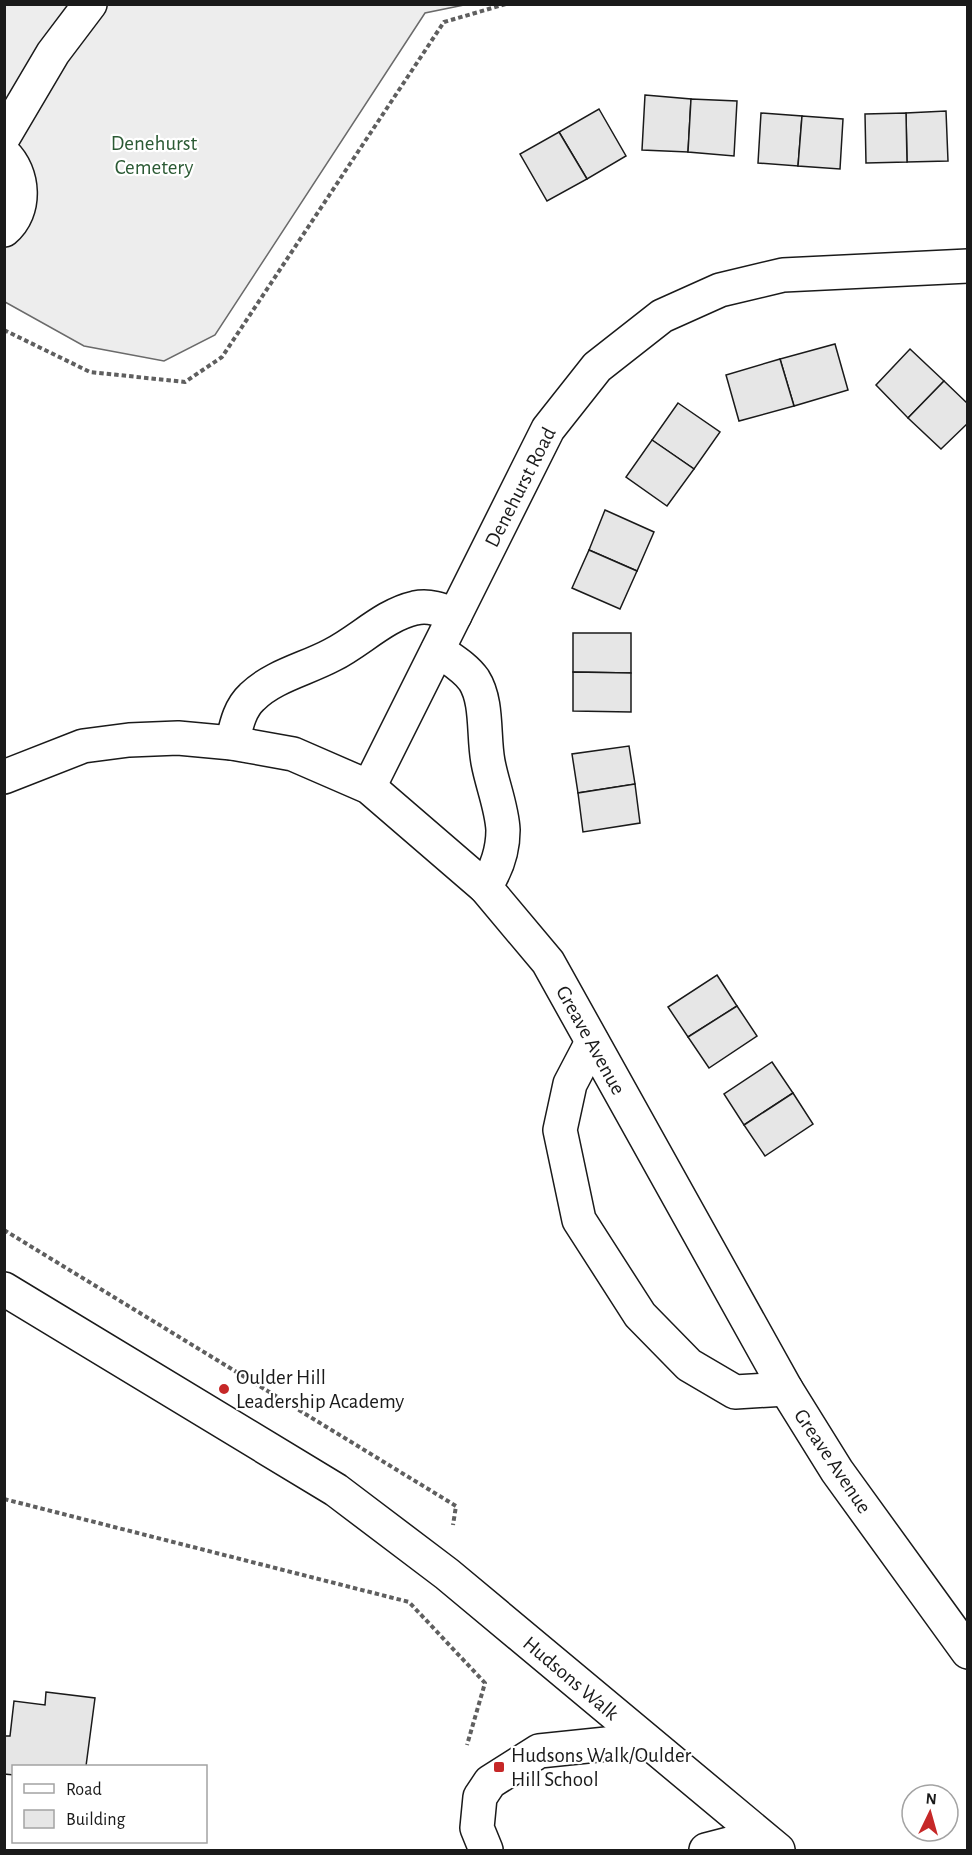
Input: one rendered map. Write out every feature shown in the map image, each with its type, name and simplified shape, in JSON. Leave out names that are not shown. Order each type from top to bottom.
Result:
[{"type":"street","points":[[4,136],[53,53],[90,4]]},
{"type":"street","points":[[4,154],[19,176],[21,194],[17,212],[4,230]]},
{"type":"street","name":"Denehurst Road","points":[[369,788],[548,429],[597,366],[662,316],[720,290],[783,275],[968,266]]},
{"type":"street","points":[[232,743],[239,716],[249,700],[264,686],[334,655],[393,616],[417,608],[439,608],[455,615]]},
{"type":"street","points":[[438,650],[464,669],[474,680],[481,698],[487,760],[503,829],[496,870],[485,887]]},
{"type":"street","name":"Greave Avenue","points":[[12,764],[83,746],[129,740],[178,738],[232,743],[292,754],[369,788],[485,887],[548,962],[786,1389],[837,1471],[968,1652]]},
{"type":"street","points":[[592,1042],[570,1084],[560,1130],[579,1220],[640,1315],[689,1365],[735,1392],[786,1389]]},
{"type":"street","name":"Hudsons Walk","points":[[4,1288],[336,1491],[447,1574],[769,1843]]},
{"type":"street","points":[[486,1851],[477,1828],[480,1797],[490,1782],[539,1751],[645,1740]]},
{"type":"street","points":[[706,1851],[769,1843]]},
{"type":"path","points":[[4,330],[90,372],[184,382],[222,357],[444,22],[506,4]]},
{"type":"path","points":[[4,1230],[456,1506],[447,1574]]},
{"type":"path","points":[[4,1499],[409,1602],[485,1683],[466,1749]]},
{"type":"shaded area","name":"Denehurst Cemetery","points":[[5,5],[464,5],[425,13],[215,335],[164,361],[84,346],[5,302]]},
{"type":"building","points":[[645,95],[691,99],[688,152],[642,150]]},
{"type":"building","points":[[691,99],[737,101],[734,156],[688,152]]},
{"type":"building","points":[[599,109],[626,156],[587,179],[559,132]]},
{"type":"building","points":[[946,111],[948,161],[907,162],[906,113]]},
{"type":"building","points":[[761,113],[802,116],[798,166],[758,163]]},
{"type":"building","points":[[906,113],[907,162],[866,163],[865,114]]},
{"type":"building","points":[[802,116],[843,119],[840,169],[798,166]]},
{"type":"building","points":[[559,132],[587,179],[547,201],[520,154]]},
{"type":"building","points":[[835,344],[848,390],[794,406],[780,359]]},
{"type":"building","points":[[910,349],[944,381],[908,418],[876,385]]},
{"type":"building","points":[[780,359],[794,406],[739,421],[726,375]]},
{"type":"building","points":[[944,381],[968,404],[968,423],[941,449],[908,418]]},
{"type":"building","points":[[678,403],[720,432],[694,469],[652,440]]},
{"type":"building","points":[[652,440],[694,469],[667,506],[626,477]]},
{"type":"building","points":[[605,510],[654,532],[637,571],[589,550]]},
{"type":"building","points":[[589,550],[637,571],[620,609],[572,588]]},
{"type":"building","points":[[573,633],[631,633],[631,673],[573,672]]},
{"type":"building","points":[[573,672],[631,673],[631,712],[573,711]]},
{"type":"building","points":[[629,746],[635,784],[578,793],[572,754]]},
{"type":"building","points":[[635,784],[640,823],[583,832],[578,793]]},
{"type":"building","points":[[717,975],[737,1006],[688,1037],[668,1007]]},
{"type":"building","points":[[737,1006],[757,1036],[709,1068],[688,1037]]},
{"type":"building","points":[[772,1062],[793,1093],[744,1125],[724,1094]]},
{"type":"building","points":[[793,1093],[813,1124],[765,1156],[744,1125]]},
{"type":"building","points":[[46,1692],[95,1698],[86,1765],[12,1765],[12,1775],[4,1774],[4,1736],[10,1736],[14,1701],[45,1705]]},
{"type":"place","name":"Oulder Hill Leadership Academy","points":[[224,1389]]},
{"type":"place","name":"Hudsons Walk/Oulder Hill School","points":[[499,1767]]}]
